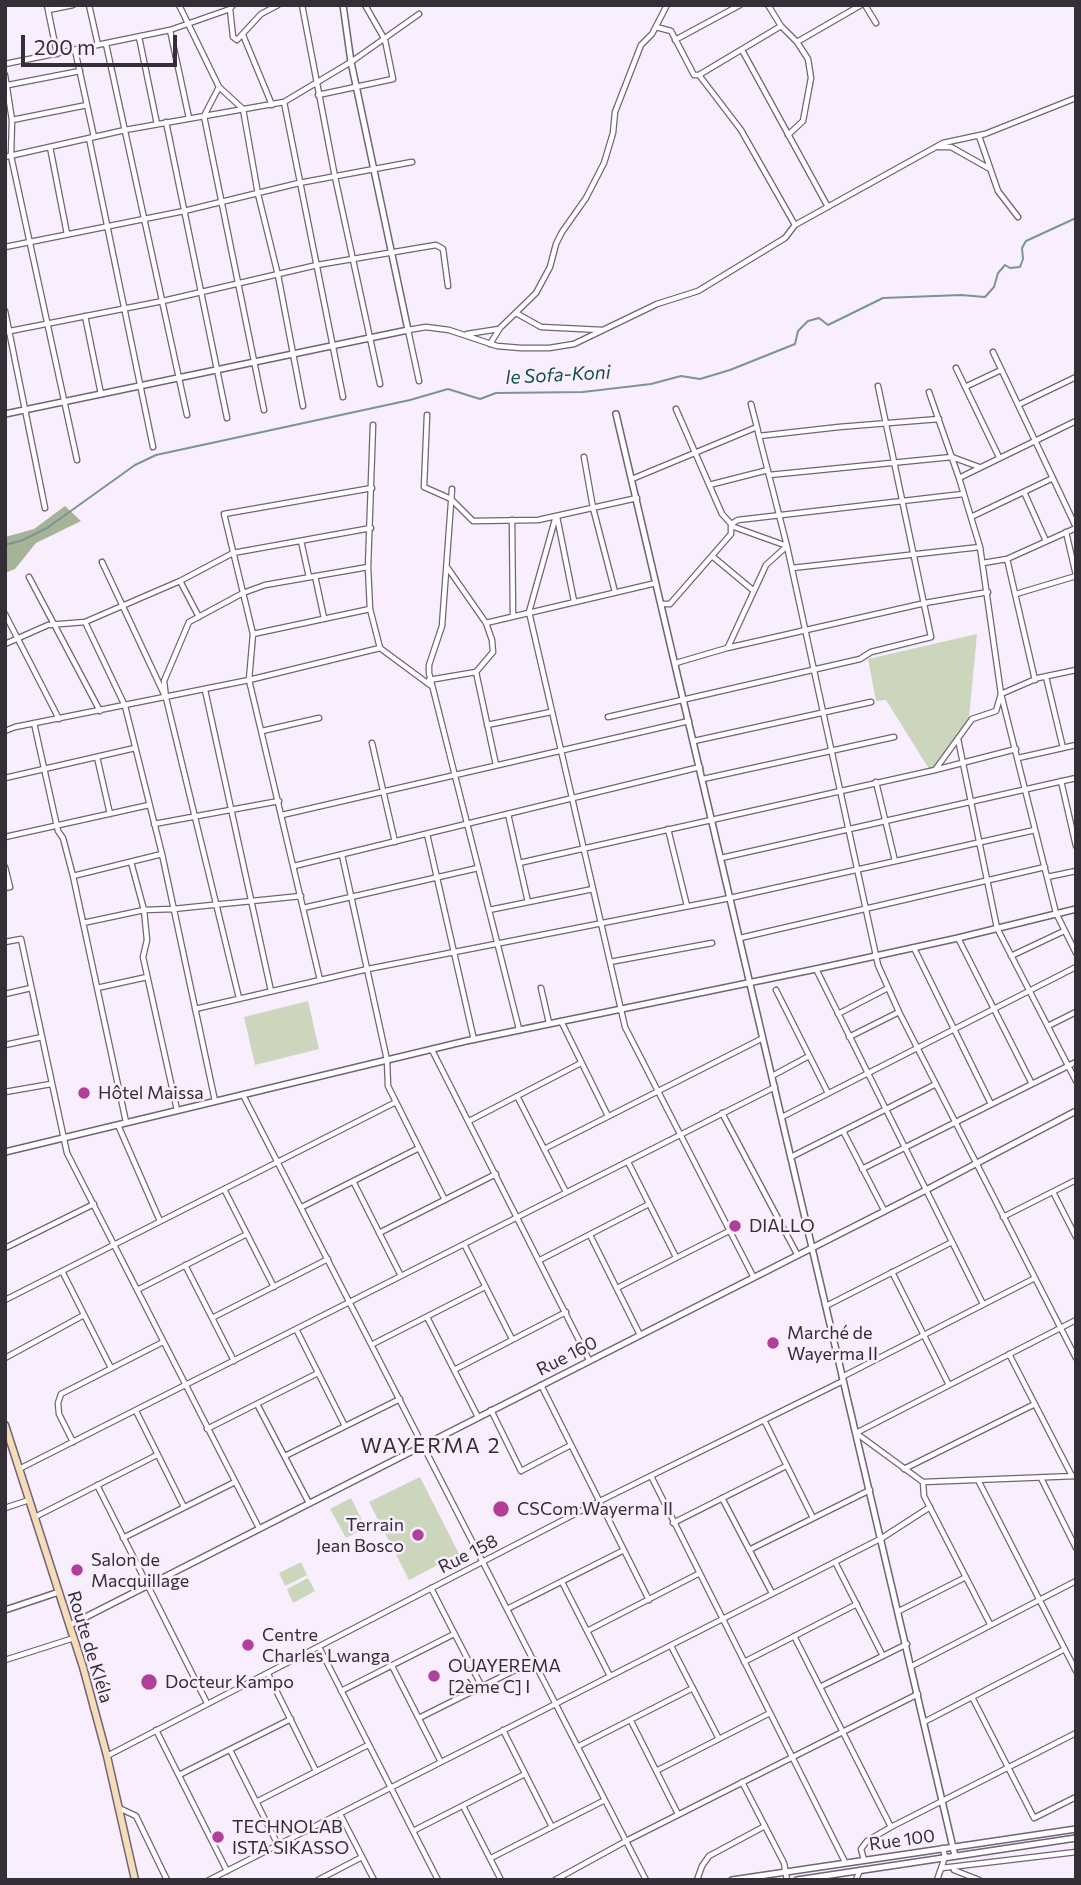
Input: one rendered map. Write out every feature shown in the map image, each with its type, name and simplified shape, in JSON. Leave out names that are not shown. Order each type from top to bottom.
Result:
[{"type":"main road","name":"Route de Kléla","points":[[5,1425],[74,1637],[107,1756],[135,1880]]},
{"type":"street","points":[[57,54],[47,8],[73,5]]},
{"type":"street","points":[[89,5],[98,45]]},
{"type":"street","points":[[179,5],[219,87],[243,109],[258,194],[278,275],[303,406]]},
{"type":"street","points":[[5,64],[170,30],[232,7],[234,39],[243,35],[269,7],[278,5]]},
{"type":"street","points":[[302,5],[318,95],[380,384]]},
{"type":"street","points":[[343,5],[356,87],[419,381]]},
{"type":"street","points":[[318,95],[393,79],[385,40],[365,5]]},
{"type":"street","points":[[490,344],[500,328],[536,293],[550,267],[556,244],[586,198],[604,163],[613,133],[615,111],[641,45],[656,27],[667,5]]},
{"type":"street","points":[[675,40],[740,5]]},
{"type":"street","points":[[768,5],[780,26],[797,42],[808,59],[811,78],[803,121],[788,135]]},
{"type":"street","points":[[797,42],[863,5],[876,23]]},
{"type":"street","points":[[8,156],[125,130],[284,102],[385,40],[419,14]]},
{"type":"street","points":[[699,75],[780,26]]},
{"type":"street","points":[[656,27],[671,32],[691,72],[699,75],[741,130],[795,225]]},
{"type":"street","points":[[170,30],[189,118]]},
{"type":"street","points":[[243,35],[272,105]]},
{"type":"street","points":[[139,37],[157,124]]},
{"type":"street","points":[[106,44],[187,415]]},
{"type":"street","points":[[75,50],[107,226],[153,447]]},
{"type":"street","points":[[742,50],[828,207]]},
{"type":"street","points":[[8,85],[80,71]]},
{"type":"street","points":[[5,75],[12,120],[8,156],[77,460]]},
{"type":"street","points":[[219,87],[204,116],[264,410]]},
{"type":"street","points":[[5,414],[426,327],[465,334],[496,346],[549,348],[574,344],[657,304],[698,291],[785,238],[795,225],[943,143],[979,136],[1076,98]]},
{"type":"street","points":[[284,102],[343,397]]},
{"type":"street","points":[[12,120],[87,105]]},
{"type":"street","points":[[166,122],[227,418]]},
{"type":"street","points":[[979,136],[998,191],[1018,217]]},
{"type":"street","points":[[50,147],[67,234]]},
{"type":"street","points":[[934,148],[951,147],[992,170]]},
{"type":"street","points":[[5,247],[184,211],[299,183],[412,162]]},
{"type":"street","points":[[7,332],[317,265],[441,246],[448,286]]},
{"type":"street","points":[[5,311],[7,332],[45,508]]},
{"type":"street","points":[[516,313],[541,327],[606,330]]},
{"type":"street","points":[[85,316],[101,394]]},
{"type":"street","points":[[465,334],[500,328]]},
{"type":"street","points":[[983,563],[1007,559],[1076,527],[993,352]]},
{"type":"street","points":[[956,368],[999,457]]},
{"type":"street","points":[[965,387],[1001,370]]},
{"type":"street","points":[[1018,405],[1076,377]]},
{"type":"street","points":[[608,717],[860,659],[877,650],[929,639],[931,635],[925,603],[878,386]]},
{"type":"street","points":[[929,392],[980,548],[1002,694],[1056,913],[1076,953]]},
{"type":"street","points":[[751,404],[792,568],[878,965],[899,1012],[1076,1358]]},
{"type":"street","points":[[676,410],[722,514],[732,524],[787,546]]},
{"type":"street","points":[[616,414],[663,604],[955,1856]]},
{"type":"street","points":[[427,415],[424,487],[452,499],[472,521],[538,520],[637,498]]},
{"type":"street","points":[[759,436],[939,419]]},
{"type":"street","points":[[959,478],[1075,423]]},
{"type":"street","points":[[373,425],[370,609],[380,648],[429,682],[476,672],[493,652],[486,623],[447,567]]},
{"type":"street","points":[[632,479],[757,427]]},
{"type":"street","points":[[584,457],[593,508],[615,592]]},
{"type":"street","points":[[709,485],[768,472],[952,457],[980,467]]},
{"type":"street","points":[[971,517],[1053,478]]},
{"type":"street","points":[[320,980],[249,680],[253,634],[224,514],[372,488]]},
{"type":"street","points":[[452,489],[442,626],[429,665],[429,682],[519,1030]]},
{"type":"street","points":[[1024,492],[1046,541]]},
{"type":"street","points":[[732,524],[738,520],[964,494]]},
{"type":"street","points":[[556,516],[574,601]]},
{"type":"street","points":[[556,516],[529,612],[625,1027],[753,1276]]},
{"type":"street","points":[[512,520],[513,616]]},
{"type":"street","points":[[663,604],[670,604],[731,534],[732,524]]},
{"type":"street","points":[[5,644],[54,625],[85,622],[180,581],[233,553],[371,528]]},
{"type":"street","points":[[1016,593],[1076,576],[1066,532]]},
{"type":"street","points":[[301,541],[324,618]]},
{"type":"street","points":[[727,648],[766,565],[787,546]]},
{"type":"street","points":[[792,568],[980,548]]},
{"type":"street","points":[[712,556],[754,591]]},
{"type":"street","points":[[1007,559],[1035,680]]},
{"type":"street","points":[[102,562],[166,698]]},
{"type":"street","points":[[239,998],[164,681],[189,622],[243,593],[265,585],[369,568]]},
{"type":"street","points":[[29,577],[100,711]]},
{"type":"street","points":[[180,581],[199,617]]},
{"type":"street","points":[[486,623],[657,583]]},
{"type":"street","points":[[676,663],[727,648],[925,603],[988,592]]},
{"type":"street","points":[[253,634],[370,609]]},
{"type":"street","points":[[5,614],[59,719]]},
{"type":"street","points":[[85,622],[125,706],[162,854],[215,1101]]},
{"type":"street","points":[[5,731],[205,690],[380,648]]},
{"type":"street","points":[[935,769],[972,719],[996,711],[1002,694],[1035,680],[1076,670]]},
{"type":"street","points":[[476,672],[496,765]]},
{"type":"street","points":[[1046,677],[1063,748]]},
{"type":"street","points":[[205,690],[271,991]]},
{"type":"street","points":[[694,741],[871,702]]},
{"type":"street","points":[[487,725],[551,712]]},
{"type":"street","points":[[262,732],[319,718]]},
{"type":"street","points":[[282,815],[689,721]]},
{"type":"street","points":[[34,723],[57,826],[73,876],[126,1122]]},
{"type":"street","points":[[703,779],[894,737]]},
{"type":"street","points":[[958,739],[997,928],[1076,1081]]},
{"type":"street","points":[[372,743],[395,842]]},
{"type":"street","points":[[1018,758],[1076,745]]},
{"type":"street","points":[[5,778],[135,748]]},
{"type":"street","points":[[519,863],[1016,749]]},
{"type":"street","points":[[97,757],[110,814]]},
{"type":"street","points":[[294,866],[701,767]]},
{"type":"street","points":[[721,858],[1076,778]]},
{"type":"street","points":[[876,782],[895,861]]},
{"type":"street","points":[[1061,782],[1076,846]]},
{"type":"street","points":[[154,824],[279,801]]},
{"type":"street","points":[[5,837],[149,805]]},
{"type":"street","points":[[508,814],[528,902]]},
{"type":"street","points":[[668,829],[687,906]]},
{"type":"street","points":[[195,1009],[368,969],[730,898],[1035,830]]},
{"type":"street","points":[[427,834],[474,1040]]},
{"type":"street","points":[[73,876],[162,854]]},
{"type":"street","points":[[342,855],[387,1060],[388,1086],[445,1200]]},
{"type":"street","points":[[131,862],[144,910],[147,940],[143,957],[177,1110]]},
{"type":"street","points":[[5,867],[10,887],[5,888]]},
{"type":"street","points":[[740,938],[1045,867]]},
{"type":"street","points":[[303,908],[478,868]]},
{"type":"street","points":[[1047,877],[1076,871]]},
{"type":"street","points":[[489,910],[593,889]]},
{"type":"street","points":[[83,923],[144,910],[301,896]]},
{"type":"street","points":[[5,1152],[432,1049],[914,948],[1076,909]]},
{"type":"street","points":[[1011,956],[1065,931]]},
{"type":"street","points":[[957,938],[1032,1084]]},
{"type":"street","points":[[5,942],[21,939],[67,1153],[259,1528]]},
{"type":"street","points":[[610,962],[712,943]]},
{"type":"street","points":[[914,948],[991,1104]]},
{"type":"street","points":[[782,1117],[1076,967]]},
{"type":"street","points":[[816,969],[982,1304]]},
{"type":"street","points":[[97,988],[147,977]]},
{"type":"street","points":[[5,994],[31,988]]},
{"type":"street","points":[[541,988],[549,1023]]},
{"type":"street","points":[[838,1014],[888,988]]},
{"type":"street","points":[[776,990],[828,1093]]},
{"type":"street","points":[[849,1037],[899,1012]]},
{"type":"street","points":[[1048,1026],[1076,1012]]},
{"type":"street","points":[[561,1020],[608,1116]]},
{"type":"street","points":[[5,1045],[42,1037]]},
{"type":"street","points":[[544,1149],[764,1038]]},
{"type":"street","points":[[432,1049],[589,1360]]},
{"type":"street","points":[[772,1076],[809,1056]]},
{"type":"street","points":[[862,1169],[1076,1062]]},
{"type":"street","points":[[469,1121],[581,1063]]},
{"type":"street","points":[[5,1092],[51,1084]]},
{"type":"street","points":[[791,1157],[936,1084]]},
{"type":"street","points":[[19,1469],[775,1087]]},
{"type":"street","points":[[243,1095],[509,1608],[646,1880]]},
{"type":"street","points":[[517,1096],[566,1192]]},
{"type":"street","points":[[5,1300],[396,1102]]},
{"type":"street","name":"Rue 160","points":[[70,1625],[926,1190],[1076,1111]]},
{"type":"street","points":[[722,1113],[797,1254]]},
{"type":"street","points":[[118,1125],[160,1221]]},
{"type":"street","points":[[843,1131],[884,1210]]},
{"type":"street","points":[[302,1207],[419,1148]]},
{"type":"street","points":[[628,1162],[676,1257]]},
{"type":"street","points":[[379,1233],[496,1174]]},
{"type":"street","points":[[1003,1217],[1076,1180]]},
{"type":"street","points":[[353,1181],[401,1276]]},
{"type":"street","points":[[225,1189],[274,1287]]},
{"type":"street","points":[[1053,1192],[1076,1237]]},
{"type":"street","points":[[5,1248],[94,1204]]},
{"type":"street","points":[[540,1260],[649,1204]]},
{"type":"street","points":[[617,1288],[729,1231]]},
{"type":"street","points":[[137,1290],[247,1234]]},
{"type":"street","points":[[590,1235],[640,1335]]},
{"type":"street","points":[[826,1306],[952,1242]]},
{"type":"street","points":[[464,1244],[512,1339]]},
{"type":"street","points":[[212,1318],[328,1259]]},
{"type":"street","points":[[185,1265],[234,1361]]},
{"type":"street","points":[[62,1271],[111,1368]]},
{"type":"street","points":[[892,1272],[949,1385]]},
{"type":"street","name":"Rue 158","points":[[107,1756],[600,1501],[764,1420],[1035,1278]]},
{"type":"street","points":[[373,1344],[485,1287]]},
{"type":"street","points":[[454,1370],[566,1312]]},
{"type":"street","points":[[5,1358],[84,1315]]},
{"type":"street","points":[[427,1317],[478,1417]]},
{"type":"street","points":[[856,1433],[1076,1320]]},
{"type":"street","points":[[296,1329],[345,1426]]},
{"type":"street","points":[[73,1442],[60,1414],[58,1403],[61,1394],[163,1342]]},
{"type":"street","points":[[856,1433],[903,1470],[923,1482],[1074,1476],[1009,1354]]},
{"type":"street","points":[[207,1429],[318,1373]]},
{"type":"street","points":[[541,1385],[649,1600]]},
{"type":"street","points":[[285,1456],[400,1399]]},
{"type":"street","points":[[257,1404],[309,1503]]},
{"type":"street","points":[[903,1470],[1035,1404]]},
{"type":"street","points":[[491,1410],[521,1471],[572,1446]]},
{"type":"street","points":[[136,1411],[184,1507]]},
{"type":"street","points":[[764,1420],[813,1518]]},
{"type":"street","points":[[35,1517],[158,1455]]},
{"type":"street","points":[[673,1523],[786,1466]]},
{"type":"street","points":[[651,1476],[845,1863]]},
{"type":"street","points":[[1041,1478],[1076,1548]]},
{"type":"street","points":[[978,1480],[1076,1671]]},
{"type":"street","points":[[123,1538],[235,1482]]},
{"type":"street","points":[[923,1482],[930,1507],[990,1624]]},
{"type":"street","points":[[97,1485],[207,1703]]},
{"type":"street","points":[[749,1549],[870,1490]]},
{"type":"street","points":[[722,1498],[772,1594]]},
{"type":"street","points":[[5,1508],[30,1500]]},
{"type":"street","points":[[209,1880],[882,1538],[930,1507]]},
{"type":"street","points":[[509,1608],[624,1550]]},
{"type":"street","points":[[835,1562],[883,1656]]},
{"type":"street","points":[[587,1631],[699,1574]]},
{"type":"street","points":[[899,1611],[966,1577]]},
{"type":"street","points":[[912,1666],[1076,1581]]},
{"type":"street","points":[[562,1582],[610,1676]]},
{"type":"street","points":[[431,1588],[482,1687]]},
{"type":"street","points":[[5,1610],[60,1592]]},
{"type":"street","points":[[744,1662],[857,1604]]},
{"type":"street","points":[[341,1692],[454,1634]]},
{"type":"street","points":[[794,1636],[891,1827]]},
{"type":"street","points":[[5,1660],[74,1637]]},
{"type":"street","points":[[820,1687],[907,1644]]},
{"type":"street","points":[[671,1646],[719,1739]]},
{"type":"street","points":[[319,1647],[438,1880]]},
{"type":"street","points":[[924,1722],[1065,1649]]},
{"type":"street","points":[[419,1718],[535,1660]]},
{"type":"street","points":[[392,1666],[441,1762]]},
{"type":"street","points":[[268,1674],[316,1771]]},
{"type":"street","points":[[579,1746],[693,1688]]},
{"type":"street","points":[[555,1880],[678,1814],[918,1694]]},
{"type":"street","points":[[972,1697],[1034,1818],[1076,1797]]},
{"type":"street","points":[[656,1771],[771,1713]]},
{"type":"street","points":[[179,1775],[290,1719]]},
{"type":"street","points":[[631,1721],[678,1814]]},
{"type":"street","points":[[156,1730],[227,1871]]},
{"type":"street","points":[[503,1730],[552,1827]]},
{"type":"street","points":[[864,1860],[861,1849],[867,1841],[1076,1732]]},
{"type":"street","points":[[256,1802],[368,1745]]},
{"type":"street","points":[[230,1749],[278,1845]]},
{"type":"street","points":[[413,1831],[524,1774]]},
{"type":"street","points":[[742,1782],[765,1826],[788,1880]]},
{"type":"street","points":[[491,1858],[605,1800]]},
{"type":"street","points":[[463,1805],[501,1880]]},
{"type":"street","points":[[118,1807],[136,1816],[167,1880]]},
{"type":"street","points":[[340,1814],[374,1880]]},
{"type":"street","points":[[697,1880],[709,1856],[765,1826]]},
{"type":"street","name":"Rue 100","points":[[732,1880],[777,1877],[786,1872],[1076,1829]]},
{"type":"street","points":[[797,1880],[1076,1838]]},
{"type":"street","points":[[937,1880],[945,1857],[943,1848]]},
{"type":"street","points":[[942,1868],[952,1869],[1076,1852]]},
{"type":"street","points":[[318,1880],[362,1857]]},
{"type":"street","points":[[952,1869],[979,1880]]},
{"type":"street","points":[[856,1880],[860,1870]]},
{"type":"green space","points":[[65,506],[81,521],[36,543],[15,569],[5,573],[5,537],[34,529]]},
{"type":"green space","points":[[977,634],[969,718],[934,768],[929,769],[886,700],[876,701],[868,659]]},
{"type":"green space","points":[[308,1001],[319,1049],[255,1065],[244,1017]]},
{"type":"green space","name":"Terrain Jean Bosco","points":[[420,1477],[459,1554],[409,1580],[369,1502]]},
{"type":"green space","points":[[351,1498],[366,1528],[346,1538],[330,1509]]},
{"type":"green space","points":[[301,1562],[307,1575],[285,1586],[279,1573]]},
{"type":"green space","points":[[308,1578],[315,1591],[293,1603],[287,1589]]},
{"type":"waterway","name":"le Sofa-Koni","points":[[5,545],[23,540],[47,528],[135,465],[156,455],[410,400],[448,389],[480,399],[496,393],[583,392],[651,384],[681,376],[700,379],[795,344],[798,331],[808,321],[819,318],[828,325],[883,298],[961,295],[985,297],[994,287],[998,273],[1005,265],[1010,268],[1020,267],[1023,259],[1022,248],[1026,241],[1076,218]]},
{"type":"place","name":"Hôtel Maissa","points":[[84,1093]]},
{"type":"place","name":"DIALLO","points":[[735,1226]]},
{"type":"place","name":"Marché de Wayerma II","points":[[773,1343]]},
{"type":"place","name":"CSCom Wayerma II","points":[[501,1509]]},
{"type":"place","name":"Terrain Jean Bosco","points":[[418,1535]]},
{"type":"place","name":"Salon de Macquillage","points":[[77,1570]]},
{"type":"place","name":"Centre Charles Lwanga","points":[[248,1645]]},
{"type":"place","name":"OUAYEREMA [2ème C] I","points":[[434,1676]]},
{"type":"place","name":"Docteur Kampo","points":[[149,1682]]},
{"type":"place","name":"TECHNOLAB ISTA SIKASSO","points":[[218,1837]]},
{"type":"district","name":"WAYERMA 2","points":[[431,1446]]}]
